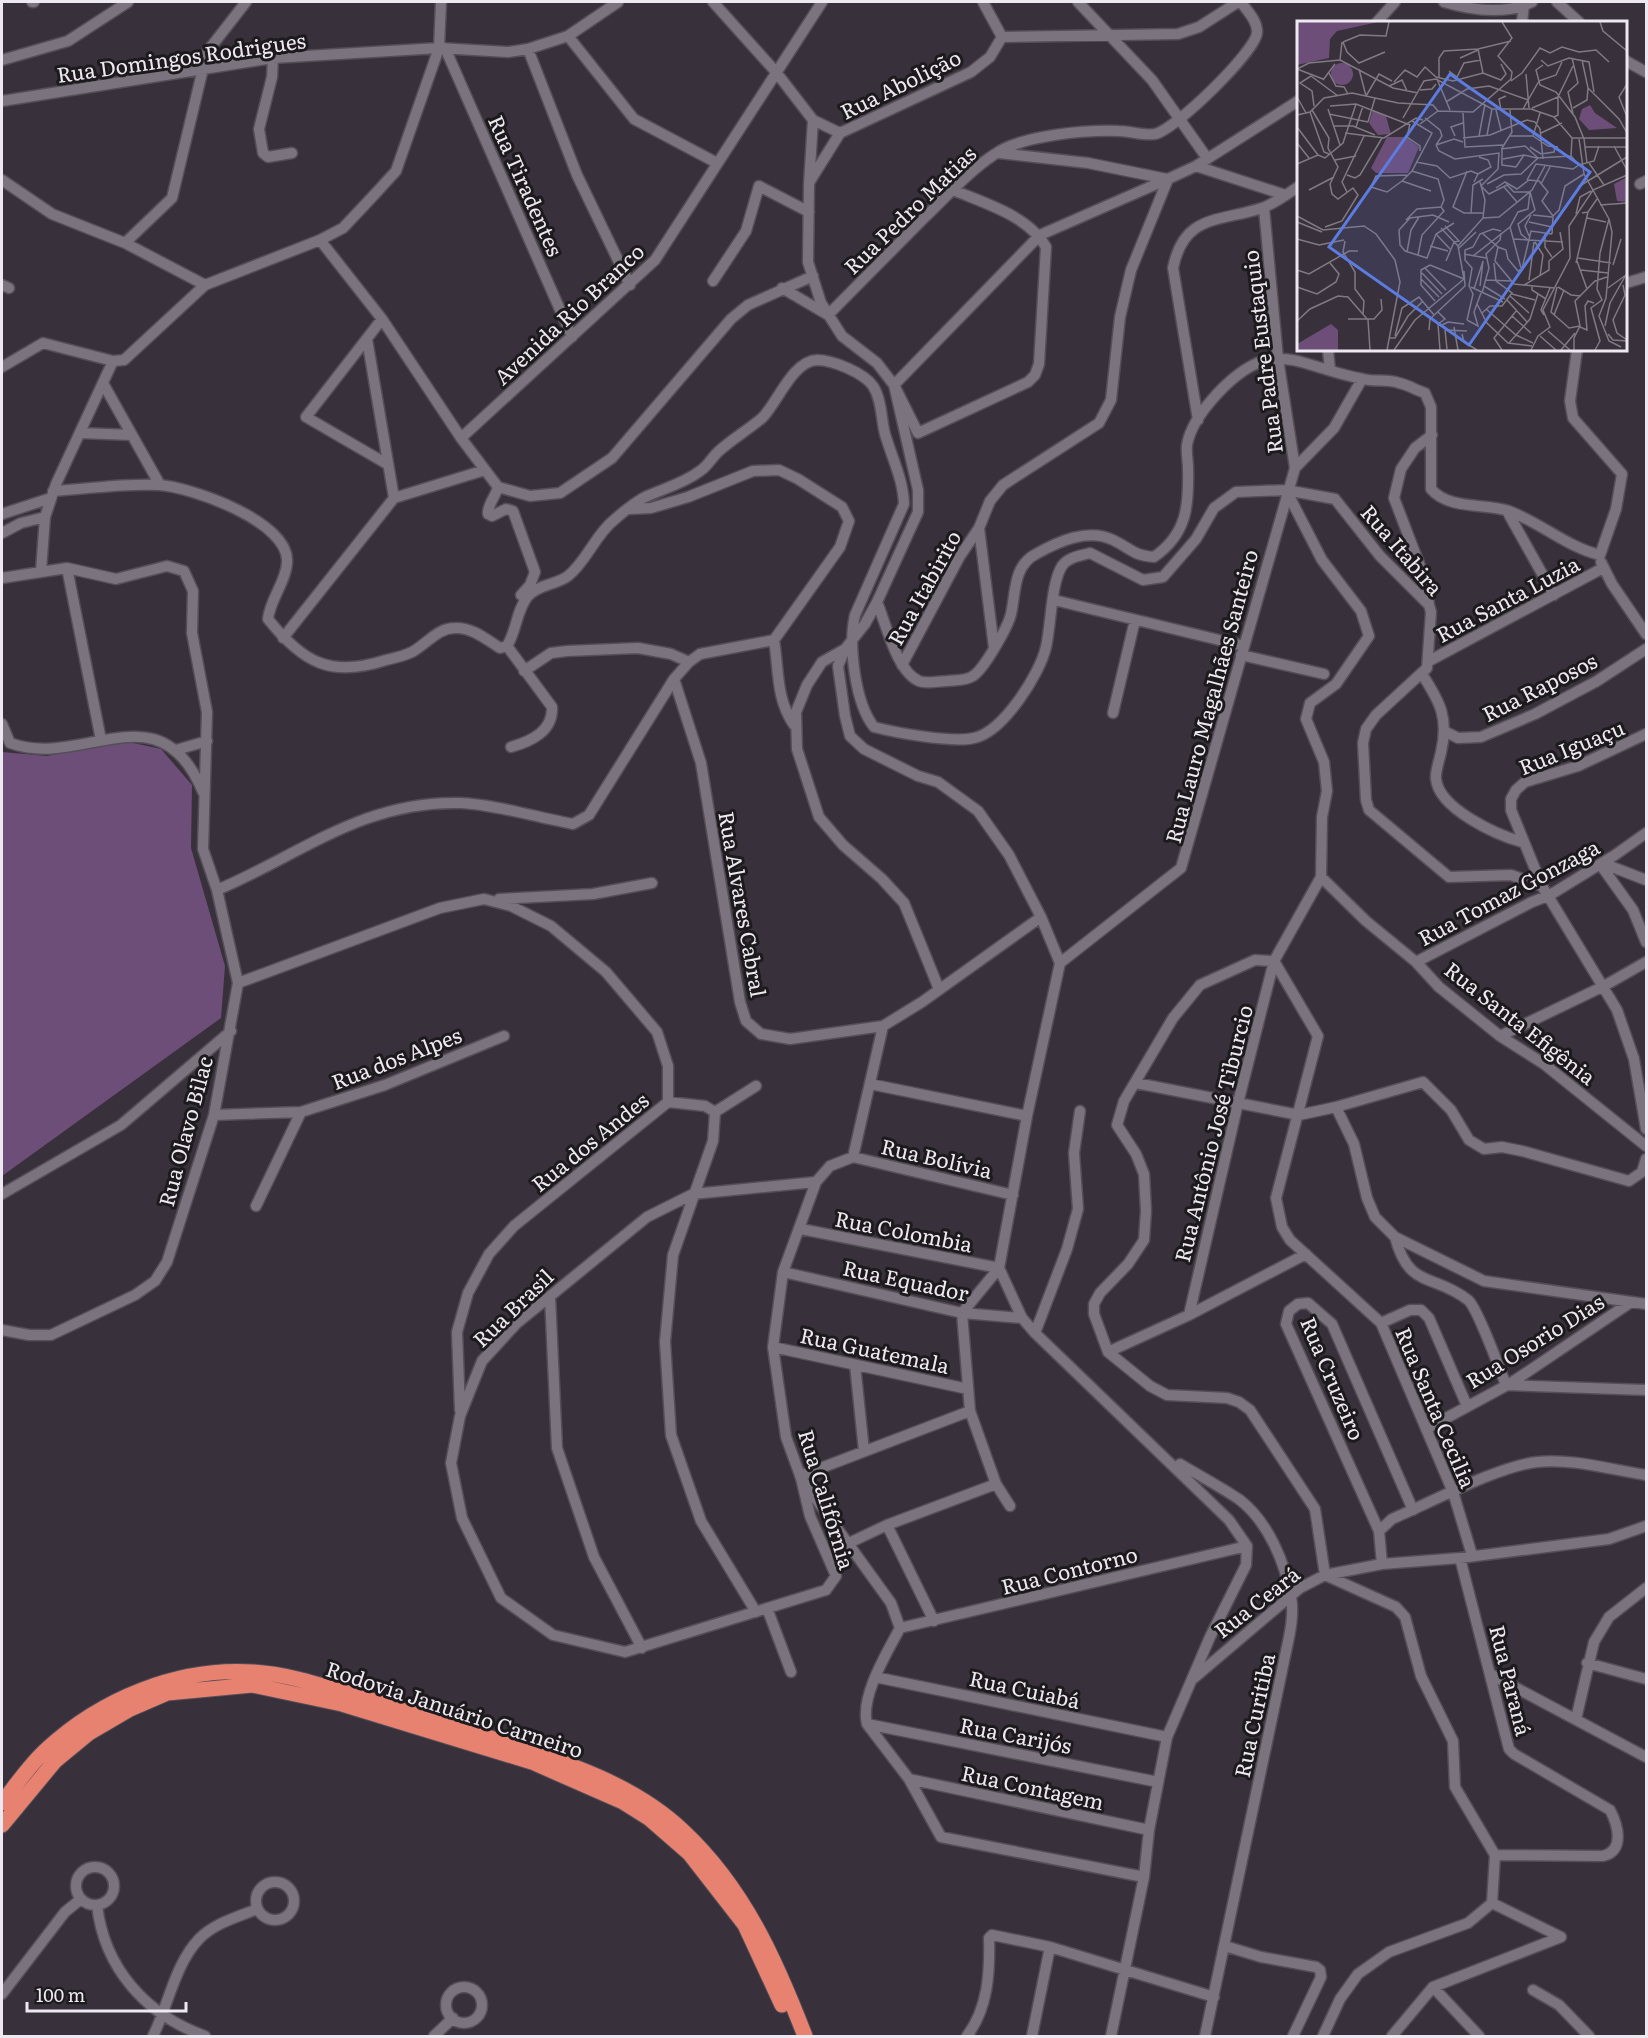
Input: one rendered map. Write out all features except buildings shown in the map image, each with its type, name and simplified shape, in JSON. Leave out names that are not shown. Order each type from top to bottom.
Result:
[{"type":"highway","name":"Rodovia Januário Carneiro","points":[[2,1803],[45,1750],[78,1724],[120,1699],[162,1682],[221,1672],[254,1672],[299,1680],[346,1693],[503,1742],[597,1776],[628,1792],[682,1830],[735,1892],[756,1925],[776,1962],[805,2037]]},
{"type":"highway","name":"Rodovia Januário Carneiro","points":[[2,1825],[55,1761],[90,1733],[130,1709],[167,1693],[252,1685],[342,1704],[532,1762],[623,1802],[650,1819],[689,1853],[745,1925],[778,1994],[794,2037]]},
{"type":"street","points":[[2,60],[68,41],[128,2]]},
{"type":"street","points":[[125,243],[172,198],[201,70],[213,42],[246,2]]},
{"type":"street","points":[[2,367],[43,342],[113,361],[124,360],[205,285],[320,240],[343,228],[396,171],[442,48],[441,2]]},
{"type":"street","points":[[598,2],[606,10]]},
{"type":"street","name":"Rua Domingos Rodrigues","points":[[2,101],[135,82],[273,58],[442,48],[508,52],[528,49],[568,36],[618,2]]},
{"type":"street","points":[[713,2],[776,72],[813,120],[840,133]]},
{"type":"street","name":"Avenida Rio Branco","points":[[461,438],[655,260],[822,2]]},
{"type":"street","points":[[983,2],[1002,37],[1110,37],[1178,34],[1199,27],[1239,2],[1254,20],[1257,32],[1255,42],[1181,119],[1155,134],[1096,131],[1020,142],[996,153]]},
{"type":"street","points":[[1078,2],[1152,80],[1207,158]]},
{"type":"street","points":[[1378,21],[1395,2]]},
{"type":"street","points":[[1444,2],[1485,11],[1528,3],[1522,21]]},
{"type":"street","points":[[1557,2],[1578,21]]},
{"type":"street","points":[[568,36],[634,119],[717,163]]},
{"type":"street","name":"Rua Abolição","points":[[808,184],[840,133],[971,72],[990,57],[1002,37]]},
{"type":"street","name":"Rua Tiradentes","points":[[442,48],[572,337]]},
{"type":"street","points":[[528,49],[576,175],[630,285]]},
{"type":"street","points":[[273,58],[272,76],[259,129],[263,153],[268,157],[292,153]]},
{"type":"street","points":[[1627,62],[1647,72]]},
{"type":"street","points":[[894,385],[1040,235],[1196,166],[1296,105]]},
{"type":"street","points":[[813,120],[808,184],[808,262],[828,315],[842,336],[877,363],[894,385],[918,434],[1028,382],[1035,375],[1039,364],[1046,247],[1040,235],[1002,210],[953,190]]},
{"type":"street","name":"Rua Pedro Matias","points":[[828,315],[953,190],[996,153],[1088,163],[1168,179]]},
{"type":"street","points":[[1196,166],[1285,195]]},
{"type":"street","name":"Rua Itabirito","points":[[902,665],[960,556],[979,528],[990,501],[1003,485],[1099,423],[1111,400],[1120,317],[1131,270],[1168,179]]},
{"type":"street","points":[[2,180],[52,214],[125,243],[205,285]]},
{"type":"street","points":[[713,281],[746,231],[759,186],[809,212]]},
{"type":"street","points":[[1198,420],[1173,268],[1177,251],[1185,237],[1195,227],[1211,220],[1264,208],[1297,188]]},
{"type":"street","name":"Rua Padre Eustaquio","points":[[1264,208],[1278,359],[1294,468],[1286,490]]},
{"type":"street","points":[[320,240],[382,319],[461,438],[498,487],[530,496],[560,493],[612,458],[638,431],[731,319],[748,305],[813,276]]},
{"type":"street","points":[[1627,283],[1647,277]]},
{"type":"street","points":[[782,288],[828,315]]},
{"type":"street","points":[[382,319],[306,417],[387,464]]},
{"type":"street","points":[[367,339],[394,498]]},
{"type":"street","points":[[1328,351],[1330,370]]},
{"type":"street","points":[[1577,351],[1570,401],[1573,418],[1622,474],[1616,508],[1600,555],[1603,568],[1647,634]]},
{"type":"street","points":[[878,602],[902,665],[911,676],[922,682],[961,680],[973,677],[982,668],[1011,618],[1020,568],[1033,555],[1077,536],[1098,534],[1136,555],[1154,557],[1169,547],[1185,519],[1188,497],[1187,445],[1198,420],[1209,403],[1237,372],[1253,364],[1278,359],[1301,360],[1362,379],[1398,382],[1425,393],[1431,407],[1431,489],[1437,496],[1451,502],[1508,511],[1534,522],[1581,551],[1600,555]]},
{"type":"street","points":[[2,514],[52,494],[160,485],[231,505],[280,538],[288,562],[269,608],[268,619],[283,638],[330,668],[344,670],[411,652],[441,630],[456,628],[470,630],[500,648],[507,646],[514,634],[519,611],[530,595],[540,587],[566,577],[575,570],[611,522],[642,499],[676,486],[702,471],[717,452],[764,416],[788,380],[805,365],[815,360],[826,362],[867,379],[874,388],[882,413],[885,433],[903,488],[904,504],[855,615],[852,631],[854,639]]},
{"type":"street","points":[[41,571],[45,517],[52,494],[104,385],[113,361]]},
{"type":"street","points":[[1294,468],[1334,428],[1362,379]]},
{"type":"street","points":[[104,385],[160,485]]},
{"type":"street","points":[[894,385],[918,490],[918,512],[878,602],[845,649],[822,662],[807,685],[796,712],[794,726],[797,749],[819,816],[843,845],[882,879],[904,903],[939,988]]},
{"type":"street","points":[[80,433],[132,435]]},
{"type":"street","points":[[1429,605],[1425,579],[1394,498],[1401,469],[1415,448],[1432,435]]},
{"type":"street","points":[[283,638],[394,498],[485,470]]},
{"type":"street","points":[[627,510],[651,508],[753,471],[779,470],[798,479],[842,507],[849,521],[840,547],[774,640],[779,693],[784,710],[794,726]]},
{"type":"street","points":[[498,487],[496,496],[487,509],[488,514],[492,516],[506,508],[513,511],[535,572],[530,585],[517,600],[519,611]]},
{"type":"street","points":[[1286,490],[1322,560],[1361,611],[1369,636],[1336,684],[1310,703],[1306,719],[1324,762],[1327,791],[1322,817],[1322,877]]},
{"type":"street","name":"Rua Itabira","points":[[854,639],[856,686],[864,714],[874,727],[956,740],[977,738],[1010,713],[1035,676],[1046,649],[1056,579],[1063,564],[1073,557],[1090,553],[1143,580],[1163,577],[1196,539],[1214,508],[1236,492],[1286,490],[1335,499],[1380,556],[1429,605],[1429,661],[1422,674],[1376,714],[1366,729],[1363,744],[1366,800],[1369,810],[1449,877],[1511,875],[1542,886]]},
{"type":"street","name":"Rua Lauro Magalhães Santeiro","points":[[1060,963],[1181,868],[1286,490]]},
{"type":"street","points":[[1508,511],[1554,595]]},
{"type":"street","points":[[2,533],[21,523],[45,517]]},
{"type":"street","points":[[979,528],[994,648]]},
{"type":"street","points":[[2,578],[67,568],[116,579],[167,566],[184,571],[193,591],[192,633],[207,712],[203,849],[217,890],[238,983],[231,1030]]},
{"type":"street","points":[[67,568],[101,740]]},
{"type":"street","name":"Rua Santa Luzia","points":[[1429,661],[1603,568]]},
{"type":"street","points":[[1054,600],[1135,620],[1324,674]]},
{"type":"street","points":[[1113,713],[1135,620]]},
{"type":"street","points":[[217,890],[250,876],[350,823],[409,808],[461,803],[573,824],[589,815],[674,679],[689,662],[700,654],[774,640]]},
{"type":"street","points":[[507,646],[552,707],[552,717],[544,730],[532,741],[511,747]]},
{"type":"street","points":[[524,671],[551,653],[567,651],[638,648],[656,650],[689,662]]},
{"type":"street","points":[[845,649],[838,666],[850,736],[864,749],[879,757],[938,782],[978,811],[1009,855],[1041,917],[1060,963],[1027,1116],[999,1268],[962,1313],[970,1411],[996,1484],[1010,1506]]},
{"type":"street","name":"Rua Raposos","points":[[1446,732],[1458,738],[1481,738],[1535,714],[1597,681],[1647,649]]},
{"type":"street","points":[[1422,674],[1444,716],[1446,732],[1435,778],[1439,790],[1461,813],[1497,835],[1522,842]]},
{"type":"street","name":"Rua Alvares Cabral","points":[[674,679],[701,764],[740,1002],[746,1021],[761,1034],[790,1040],[883,1026],[922,1002],[1041,917]]},
{"type":"street","points":[[2,724],[10,743],[29,750],[126,735],[165,742],[184,758],[195,774],[204,795]]},
{"type":"street","name":"Rua Iguaçu","points":[[1645,740],[1578,766],[1525,782],[1516,790],[1511,799],[1511,810],[1522,842],[1542,886],[1550,895],[1617,1010],[1634,1059],[1647,1129]]},
{"type":"street","points":[[176,750],[207,741]]},
{"type":"street","name":"Rua Tomaz Gonzaga","points":[[1416,962],[1550,895],[1647,832]]},
{"type":"street","points":[[1601,864],[1647,880]]},
{"type":"street","points":[[1601,864],[1633,910],[1647,942]]},
{"type":"street","name":"Rua Antônio José Tiburcio","points":[[1189,1315],[1238,1103],[1274,961],[1322,877]]},
{"type":"street","name":"Rua Santa Efigênia","points":[[1322,877],[1366,921],[1416,962],[1439,987],[1500,1036],[1544,1064],[1647,1146]]},
{"type":"street","points":[[484,899],[593,894],[652,883]]},
{"type":"street","name":"Rua dos Andes","points":[[238,983],[440,908],[484,899],[511,906],[551,926],[606,972],[657,1032],[668,1066],[668,1102],[514,1226],[489,1254],[468,1293],[457,1332],[460,1416]]},
{"type":"street","points":[[1299,1115],[1318,1036],[1274,961],[1255,960],[1200,985],[1173,1018],[1124,1101],[1117,1125],[1137,1154],[1144,1174],[1144,1240],[1128,1264],[1100,1293],[1094,1304],[1094,1314],[1108,1352],[1150,1386],[1167,1395],[1227,1398],[1239,1402],[1250,1410],[1315,1509],[1325,1575],[1396,1607],[1406,1617],[1421,1676],[1453,1741],[1455,1787],[1495,1855],[1492,1903],[1467,1923],[1389,1952],[1358,1974],[1340,1999],[1323,2037]]},
{"type":"street","points":[[1500,1036],[1604,986],[1647,962]]},
{"type":"street","points":[[816,1182],[830,1166],[853,1157],[883,1026]]},
{"type":"street","name":"Rua Olavo Bilac","points":[[2,1330],[29,1335],[51,1335],[135,1295],[155,1281],[167,1262],[213,1115],[231,1030]]},
{"type":"street","name":"Rua Olavo Bilac","points":[[2,1194],[121,1125],[231,1030]]},
{"type":"street","name":"Rua dos Alpes","points":[[213,1115],[301,1112],[385,1085],[504,1036]]},
{"type":"street","points":[[1136,1083],[1299,1115],[1423,1082],[1450,1110],[1469,1140],[1484,1149],[1502,1147],[1522,1150],[1629,1181],[1642,1172],[1647,1159]]},
{"type":"street","points":[[870,1084],[1027,1116]]},
{"type":"street","points":[[715,1112],[756,1086]]},
{"type":"street","points":[[668,1102],[705,1106],[715,1112]]},
{"type":"street","points":[[1336,1107],[1354,1144],[1366,1198],[1375,1217],[1395,1236],[1484,1281],[1647,1304]]},
{"type":"street","points":[[1035,1333],[1067,1249],[1078,1209],[1074,1153],[1080,1111]]},
{"type":"street","points":[[256,1206],[301,1112]]},
{"type":"street","points":[[715,1112],[713,1141],[674,1255],[665,1342],[671,1435],[701,1521],[756,1612]]},
{"type":"street","name":"Rua Santa Cecilia","points":[[1299,1115],[1276,1198],[1282,1227],[1290,1239],[1381,1323],[1453,1492],[1472,1555]]},
{"type":"street","name":"Rua Bolívia","points":[[853,1157],[1013,1195]]},
{"type":"street","name":"Rua Brasil","points":[[816,1182],[693,1194],[647,1217],[516,1324],[482,1361],[460,1416],[451,1463],[462,1518],[501,1598],[553,1635],[625,1652],[826,1590]]},
{"type":"street","name":"Rua Califórnia","points":[[816,1182],[801,1229],[783,1272],[773,1347],[786,1437],[801,1477],[810,1516],[836,1576],[834,1584],[826,1590]]},
{"type":"street","name":"Rua Colombia","points":[[801,1229],[999,1268]]},
{"type":"street","points":[[1395,1236],[1399,1252],[1409,1270],[1470,1301],[1506,1385],[1647,1390]]},
{"type":"street","points":[[1108,1352],[1189,1315],[1306,1254]]},
{"type":"street","points":[[999,1268],[1022,1318],[1035,1333],[1229,1520],[1247,1546],[1246,1565],[1210,1637],[1167,1737],[1149,1830],[1144,1877],[1111,2037]]},
{"type":"street","name":"Rua Equador","points":[[783,1272],[962,1313],[1022,1318]]},
{"type":"street","points":[[550,1296],[557,1448],[594,1557],[642,1648]]},
{"type":"street","name":"Rua Osorio Dias","points":[[1426,1429],[1506,1385],[1630,1302]]},
{"type":"street","name":"Rua Cruzeiro","points":[[1382,1564],[1379,1531],[1286,1324],[1288,1311],[1298,1304],[1308,1303],[1332,1324],[1413,1510]]},
{"type":"street","points":[[1381,1323],[1410,1310],[1421,1310],[1429,1318],[1467,1406]]},
{"type":"street","name":"Rua Guatemala","points":[[773,1347],[968,1389]]},
{"type":"street","points":[[855,1365],[864,1451]]},
{"type":"street","points":[[970,1411],[801,1477],[891,1603],[900,1628],[875,1677],[864,1714],[867,1724],[909,1779],[941,1837],[1144,1877]]},
{"type":"street","name":"Rua Curitiba","points":[[1164,1455],[1240,1501],[1259,1519],[1270,1536],[1291,1598],[1291,1622],[1284,1661],[1205,2037]]},
{"type":"street","points":[[1379,1531],[1392,1519],[1453,1492],[1510,1469],[1536,1462],[1558,1462],[1647,1475]]},
{"type":"street","points":[[849,1543],[887,1525],[996,1484]]},
{"type":"street","points":[[887,1525],[934,1622]]},
{"type":"street","name":"Rua Ceará","points":[[1191,1680],[1229,1646],[1291,1598],[1300,1588],[1325,1575],[1382,1564],[1460,1558],[1609,1539],[1647,1526]]},
{"type":"street","name":"Rua Contorno","points":[[900,1628],[934,1622],[1247,1546]]},
{"type":"street","name":"Rua Paraná","points":[[1460,1558],[1509,1749],[1610,1810],[1618,1835],[1615,1849],[1603,1856],[1495,1855]]},
{"type":"street","points":[[1576,1719],[1587,1663],[1594,1642],[1609,1617],[1647,1588]]},
{"type":"street","points":[[767,1608],[791,1672]]},
{"type":"street","points":[[1210,1637],[1218,1644],[1229,1646]]},
{"type":"street","points":[[1587,1663],[1647,1679]]},
{"type":"street","points":[[1491,1675],[1647,1757]]},
{"type":"street","name":"Rua Cuiabá","points":[[875,1677],[1167,1737]]},
{"type":"street","name":"Rua Carijós","points":[[867,1724],[1158,1782]]},
{"type":"street","name":"Rua Contagem","points":[[909,1779],[1149,1830]]},
{"type":"street","points":[[100,1868],[110,1875],[114,1887],[109,1899],[98,1905],[81,1899],[76,1888],[79,1876],[88,1869],[100,1868]]},
{"type":"street","points":[[2,1994],[65,1912],[81,1899]]},
{"type":"street","points":[[1392,2037],[1433,1987],[1560,1937],[1492,1903]]},
{"type":"street","points":[[98,1905],[105,1944],[122,1974],[145,2002],[163,2017],[205,2037]]},
{"type":"street","points":[[153,2037],[185,1958],[200,1938],[221,1923],[257,1909]]},
{"type":"street","points":[[968,2037],[979,2020],[990,1971],[990,1936],[1050,1947],[1214,1997]]},
{"type":"street","points":[[1225,1946],[1261,1957],[1316,1967],[1320,1970],[1321,1977],[1293,2037]]},
{"type":"street","points":[[1032,2037],[1050,1947]]},
{"type":"street","points":[[1433,1987],[1479,2037]]},
{"type":"street","points":[[1533,1990],[1559,2005],[1589,2037]]},
{"type":"street","points":[[434,2037],[453,2018]]},
{"type":"shaded area","points":[[124,741],[161,749],[192,785],[191,848],[225,966],[221,1018],[2,1176],[2,752],[47,756]]}]
